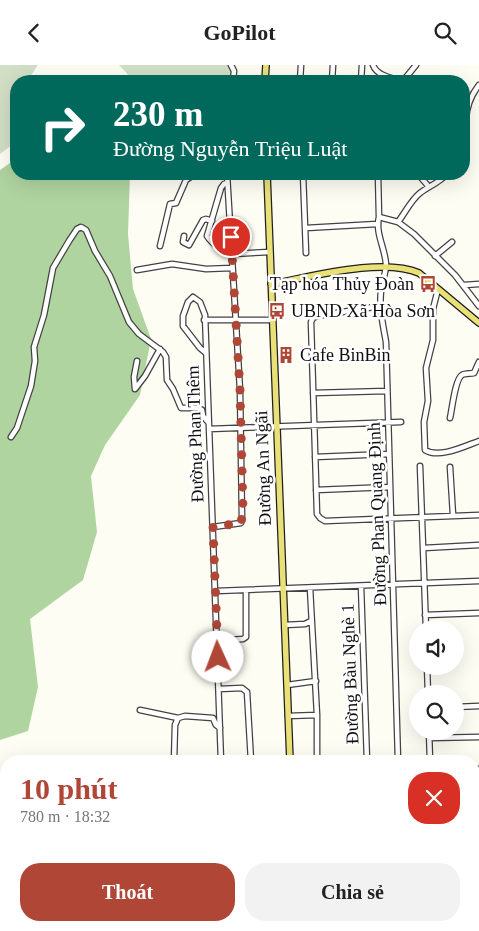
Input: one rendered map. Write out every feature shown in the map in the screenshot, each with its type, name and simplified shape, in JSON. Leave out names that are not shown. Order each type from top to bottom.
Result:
[{"type":"main road","name":"Đường An Ngãi","points":[[267,180],[290,755]]},
{"type":"main road","points":[[271,284],[367,267],[407,268],[419,273],[479,323]]},
{"type":"street","points":[[373,65],[376,72],[383,75]]},
{"type":"street","points":[[408,75],[416,65]]},
{"type":"street","points":[[470,100],[479,85]]},
{"type":"street","points":[[160,246],[169,205],[177,202],[186,180]]},
{"type":"street","points":[[303,180],[306,253]]},
{"type":"street","points":[[378,180],[379,217],[377,224],[385,252],[386,267]]},
{"type":"street","points":[[423,180],[429,187]]},
{"type":"street","points":[[398,223],[415,198],[440,180]]},
{"type":"street","points":[[227,183],[222,187],[208,239],[225,251],[232,253],[270,252]]},
{"type":"street","points":[[213,527],[241,523],[242,520],[240,390],[227,183]]},
{"type":"street","points":[[216,208],[229,209]]},
{"type":"street","points":[[379,217],[398,223],[414,234],[464,285],[479,306]]},
{"type":"street","points":[[184,236],[183,242],[189,245],[203,220],[212,221]]},
{"type":"street","points":[[306,228],[377,224]]},
{"type":"street","points":[[11,437],[17,429],[31,386],[35,361],[34,347],[44,315],[53,268],[77,229],[81,227],[86,230],[95,251],[110,276],[129,322],[139,334],[160,349],[166,357],[167,380],[174,389],[179,406],[181,408],[202,409],[203,416],[208,422]]},
{"type":"street","points":[[435,256],[452,243]]},
{"type":"street","points":[[137,269],[172,264],[206,269],[232,268]]},
{"type":"street","name":"Đường Phan Quang Định","points":[[386,267],[380,306],[386,342],[398,755]]},
{"type":"street","points":[[464,285],[479,284]]},
{"type":"street","points":[[438,289],[433,309],[433,340],[426,368],[428,401],[424,422],[424,450],[443,452],[479,441]]},
{"type":"street","points":[[206,353],[183,326],[182,321],[188,302],[193,297],[200,303],[204,318],[235,321],[272,320]]},
{"type":"street","points":[[380,306],[317,316],[313,318],[311,323],[317,514],[325,521],[479,515]]},
{"type":"street","name":"Đường Phan Thêm","points":[[204,318],[222,755]]},
{"type":"street","points":[[137,361],[134,389],[145,376],[160,349]]},
{"type":"street","points":[[450,418],[453,399],[460,377],[464,374],[477,374],[479,362]]},
{"type":"street","points":[[313,393],[387,391]]},
{"type":"street","points":[[209,429],[401,422]]},
{"type":"street","points":[[315,457],[388,454]]},
{"type":"street","points":[[420,466],[425,620]]},
{"type":"street","points":[[450,467],[452,515]]},
{"type":"street","points":[[316,489],[389,487]]},
{"type":"street","points":[[424,548],[479,545]]},
{"type":"street","points":[[216,591],[479,581]]},
{"type":"street","name":"Đường Bàu Nghè 1","points":[[360,586],[366,755]]},
{"type":"street","points":[[310,588],[316,681],[317,755]]},
{"type":"street","points":[[217,641],[243,639],[246,637],[246,590]]},
{"type":"street","points":[[425,615],[479,613]]},
{"type":"street","points":[[285,625],[305,624],[311,621]]},
{"type":"street","points":[[287,685],[316,681]]},
{"type":"street","points":[[219,689],[242,688],[247,691],[251,755]]},
{"type":"street","points":[[464,707],[479,706]]},
{"type":"street","points":[[140,710],[178,718],[185,716],[220,718]]},
{"type":"street","points":[[288,717],[317,715]]},
{"type":"street","points":[[174,755],[175,725],[178,718]]},
{"type":"street","points":[[213,718],[216,725],[220,728]]},
{"type":"street","points":[[464,737],[479,737]]},
{"type":"street","points":[[429,740],[430,755]]},
{"type":"green space","points":[[0,65],[38,65],[31,75],[10,75],[10,146],[0,154]]},
{"type":"green space","points":[[119,65],[235,65],[230,75],[128,75]]},
{"type":"green space","points":[[10,163],[10,180],[130,180],[128,234],[133,289],[151,339],[140,395],[105,445],[91,476],[97,532],[83,580],[30,619],[38,687],[28,731],[0,740],[0,170]]},
{"type":"place","name":"Tạp hóa Thủy Đoàn","points":[[428,284]]},
{"type":"place","name":"UBND Xã Hòa Sơn","points":[[277,311]]},
{"type":"place","name":"Cafe BinBin","points":[[286,355]]},
{"type":"route","points":[[218,657],[213,527],[241,523],[243,509],[240,390],[231,237]]}]
